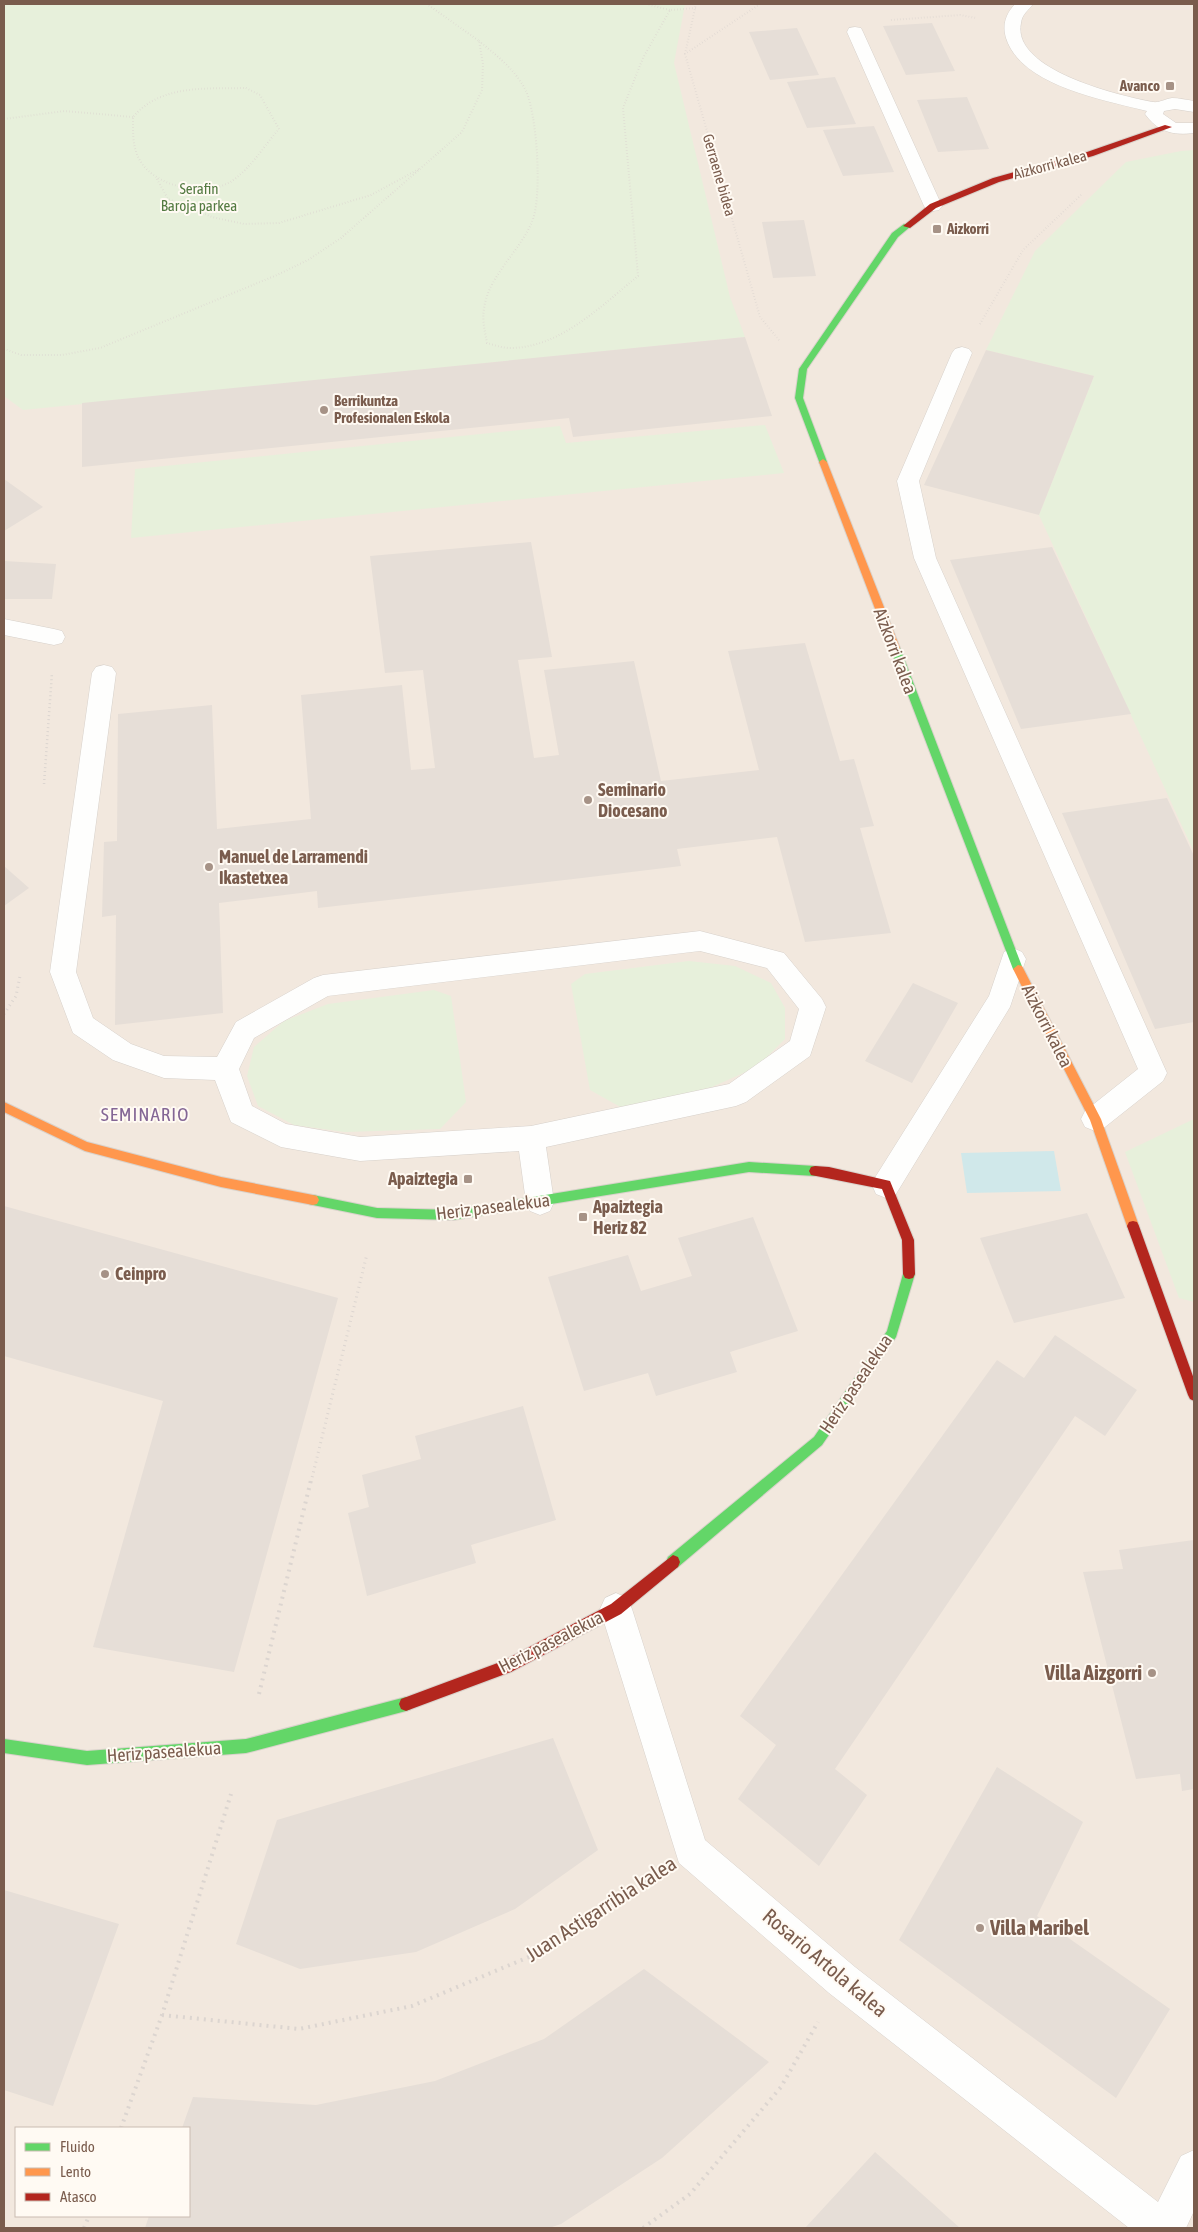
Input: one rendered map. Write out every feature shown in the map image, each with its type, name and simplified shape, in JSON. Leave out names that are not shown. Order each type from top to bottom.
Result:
[{"type":"street","points":[[1025,4],[1020,7],[1012,24],[1012,39],[1025,56],[1042,71],[1064,82],[1156,108],[1168,103],[1183,103],[1194,107]]},
{"type":"street","points":[[855,32],[933,206]]},
{"type":"street","points":[[1156,108],[1154,114],[1158,122],[1168,127]]},
{"type":"street","name":"Aizkorri kalea","points":[[1194,128],[1182,130],[1168,127],[1090,154],[996,180],[933,206],[895,235],[803,369],[799,398],[1012,959],[1095,1119],[1194,1395]]},
{"type":"street","points":[[962,353],[908,481],[925,558],[1154,1073],[1095,1119]]},
{"type":"street","points":[[4,627],[54,637]]},
{"type":"street","points":[[104,673],[63,972],[82,1025],[122,1052],[164,1067],[225,1069]]},
{"type":"street","points":[[700,941],[775,960],[813,1007],[801,1048],[736,1094],[531,1138],[360,1148],[281,1135],[241,1114],[225,1069],[245,1030],[323,986],[700,941]]},
{"type":"street","points":[[886,1185],[1001,999],[1012,959]]},
{"type":"street","name":"Heriz pasealekua","points":[[4,1107],[85,1146],[221,1182],[377,1214],[453,1215],[749,1167],[829,1172],[886,1185],[908,1240],[910,1271],[892,1333],[818,1441],[616,1609],[497,1670],[394,1708],[246,1746],[87,1758],[4,1746]]},
{"type":"street","points":[[531,1138],[540,1202]]},
{"type":"street","points":[[616,1609],[691,1851]]},
{"type":"street","name":"Rosario Artola kalea","points":[[691,1851],[842,1980],[1160,2228]]},
{"type":"street","points":[[1166,2228],[1194,2170]]},
{"type":"path","points":[[427,4],[501,58],[526,91],[536,136],[537,200],[533,218],[485,303],[484,322],[487,343],[499,348],[539,345],[565,332],[638,276],[623,108],[643,58],[670,10]]},
{"type":"path","points":[[646,4],[670,10],[696,8]]},
{"type":"path","points":[[685,54],[696,4]]},
{"type":"path","points":[[685,54],[760,4]]},
{"type":"path","points":[[855,32],[879,20],[960,15],[1012,24]]},
{"type":"path","points":[[4,349],[21,355],[62,355],[100,348],[277,275],[308,260],[342,238],[462,132],[482,90],[483,64],[479,41]]},
{"type":"path","name":"Gerraene bidea","points":[[685,54],[760,317],[803,369]]},
{"type":"path","points":[[157,179],[189,187],[210,189],[232,181],[279,129],[260,95],[246,88],[198,90],[173,93],[148,102],[133,117],[132,145],[144,167],[157,179],[168,199],[212,217],[244,224],[279,223],[370,195],[424,166]]},
{"type":"path","points":[[4,119],[65,111],[133,117]]},
{"type":"path","points":[[962,353],[1023,250],[1108,169],[1090,154]]},
{"type":"path","points":[[121,2127],[162,2015],[246,1746],[377,1214]]},
{"type":"path","name":"Juan Astigarribia kalea","points":[[162,2015],[299,2029],[412,2006],[543,1951],[691,1851]]},
{"type":"path","points":[[643,2228],[690,2194],[781,2087],[842,1980]]},
{"type":"shaded area","points":[[4,4],[1194,4],[1194,2228],[4,2228]]},
{"type":"green space","name":"Serafin Baroja parkea","points":[[4,4],[685,4],[674,63],[730,297],[745,337],[23,410],[4,396]]},
{"type":"green space","points":[[1194,150],[1194,852],[1039,515],[1094,376],[986,350],[1035,251],[1126,162]]},
{"type":"green space","points":[[765,425],[784,473],[131,538],[135,469],[560,426],[566,443]]},
{"type":"green space","points":[[689,961],[735,966],[771,983],[785,1008],[785,1039],[757,1067],[712,1087],[624,1109],[590,1090],[571,984],[585,974]]},
{"type":"green space","points":[[434,990],[451,996],[466,1102],[440,1129],[345,1132],[294,1125],[258,1106],[247,1076],[254,1047],[284,1021],[328,1004]]},
{"type":"green space","points":[[1194,1119],[1194,1302],[1179,1298],[1125,1152]]},
{"type":"water","points":[[1054,1151],[1061,1191],[967,1193],[961,1153]]},
{"type":"building","points":[[932,23],[955,71],[906,75],[883,26]]},
{"type":"building","points":[[797,28],[819,75],[770,80],[749,32]]},
{"type":"building","points":[[835,77],[856,124],[807,128],[787,82]]},
{"type":"building","points":[[967,97],[989,149],[938,152],[917,100]]},
{"type":"building","points":[[874,126],[894,172],[843,176],[823,130]]},
{"type":"building","points":[[804,220],[816,276],[773,278],[762,222]]},
{"type":"building","name":"Berrikuntza Profesionalen Eskola","points":[[745,337],[772,416],[573,437],[569,418],[82,467],[82,403]]},
{"type":"building","points":[[986,350],[1094,376],[1039,515],[924,485]]},
{"type":"building","points":[[4,479],[43,507],[4,531]]},
{"type":"building","name":"Seminario Diocesano","points":[[531,542],[552,657],[518,660],[534,758],[559,755],[544,670],[634,661],[661,781],[759,770],[728,651],[805,643],[840,761],[854,759],[874,826],[860,828],[891,933],[805,942],[777,837],[677,849],[681,866],[582,878],[318,908],[317,891],[219,903],[223,1013],[115,1025],[116,915],[102,917],[104,842],[117,841],[118,714],[212,705],[217,829],[311,819],[301,695],[402,685],[411,770],[435,768],[423,670],[385,673],[370,556]]},
{"type":"building","points":[[1052,547],[1131,714],[1021,729],[950,560]]},
{"type":"building","points":[[4,561],[56,564],[52,599],[4,599]]},
{"type":"building","points":[[1167,798],[1194,856],[1194,1022],[1155,1029],[1062,813]]},
{"type":"building","points":[[4,866],[29,888],[4,906]]},
{"type":"building","points":[[913,983],[958,1003],[912,1083],[865,1061]]},
{"type":"building","points":[[4,1206],[338,1298],[234,1672],[93,1647],[163,1401],[4,1356]]},
{"type":"building","points":[[1087,1213],[1125,1298],[1014,1323],[980,1238]]},
{"type":"building","points":[[753,1217],[798,1331],[730,1352],[737,1372],[656,1396],[648,1373],[584,1391],[548,1277],[628,1255],[641,1291],[692,1276],[678,1238]]},
{"type":"building","points":[[1055,1335],[1137,1390],[1105,1436],[1075,1416],[835,1769],[867,1795],[819,1866],[738,1799],[776,1745],[740,1716],[997,1360],[1024,1378]]},
{"type":"building","points":[[523,1406],[556,1520],[471,1545],[476,1563],[367,1596],[348,1513],[369,1507],[362,1475],[421,1459],[415,1436]]},
{"type":"building","name":"Villa Aizgorri","points":[[1194,1540],[1194,1789],[1182,1791],[1180,1774],[1136,1779],[1083,1572],[1123,1569],[1119,1550]]},
{"type":"building","points":[[553,1738],[598,1850],[515,1909],[416,1952],[300,1969],[236,1944],[277,1820]]},
{"type":"building","name":"Villa Maribel","points":[[997,1767],[1083,1822],[1037,1916],[1170,2009],[1116,2098],[899,1940]]},
{"type":"building","points":[[4,1890],[119,1924],[53,2106],[4,2090]]},
{"type":"building","points":[[644,1969],[769,2062],[662,2158],[561,2224],[549,2228],[145,2228],[149,2217],[190,2217],[190,2127],[182,2127],[193,2097],[316,2105],[435,2081],[544,2039]]},
{"type":"building","points":[[875,2152],[960,2228],[805,2228]]},
{"type":"traffic: fast","points":[[823,462],[799,398],[803,369],[895,235],[907,226]]},
{"type":"traffic: fast","points":[[895,648],[1018,969]]},
{"type":"traffic: fast","points":[[313,1200],[377,1213],[453,1215],[749,1167],[815,1171]]},
{"type":"traffic: fast","points":[[673,1562],[818,1441],[892,1333],[909,1274]]},
{"type":"traffic: fast","points":[[4,1746],[87,1758],[246,1746],[406,1704]]},
{"type":"traffic: slow","points":[[823,462],[895,648]]},
{"type":"traffic: slow","points":[[1018,969],[1095,1119],[1133,1226]]},
{"type":"traffic: slow","points":[[4,1107],[85,1146],[221,1182],[313,1200]]},
{"type":"traffic: jam","points":[[907,226],[933,206],[996,180],[1090,154],[1168,127]]},
{"type":"traffic: jam","points":[[815,1171],[829,1172],[886,1185],[908,1240],[909,1274]]},
{"type":"traffic: jam","points":[[1133,1226],[1194,1395]]},
{"type":"traffic: jam","points":[[406,1704],[506,1667],[616,1609],[673,1562]]},
{"type":"place","name":"Avanco","points":[[1170,86]]},
{"type":"place","name":"Aizkorri","points":[[937,229]]},
{"type":"place","name":"Berrikuntza Profesionalen Eskola","points":[[324,410]]},
{"type":"place","name":"Seminario Diocesano","points":[[588,800]]},
{"type":"place","name":"Manuel de Larramendi Ikastetxea","points":[[209,867]]},
{"type":"place","name":"Apaiztegia","points":[[468,1179]]},
{"type":"place","name":"Apaiztegia Heriz 82","points":[[583,1217]]},
{"type":"place","name":"Ceinpro","points":[[105,1274]]},
{"type":"place","name":"Villa Aizgorri","points":[[1152,1673]]},
{"type":"place","name":"Villa Maribel","points":[[980,1928]]},
{"type":"district","name":"SEMINARIO","points":[[145,1114]]}]
